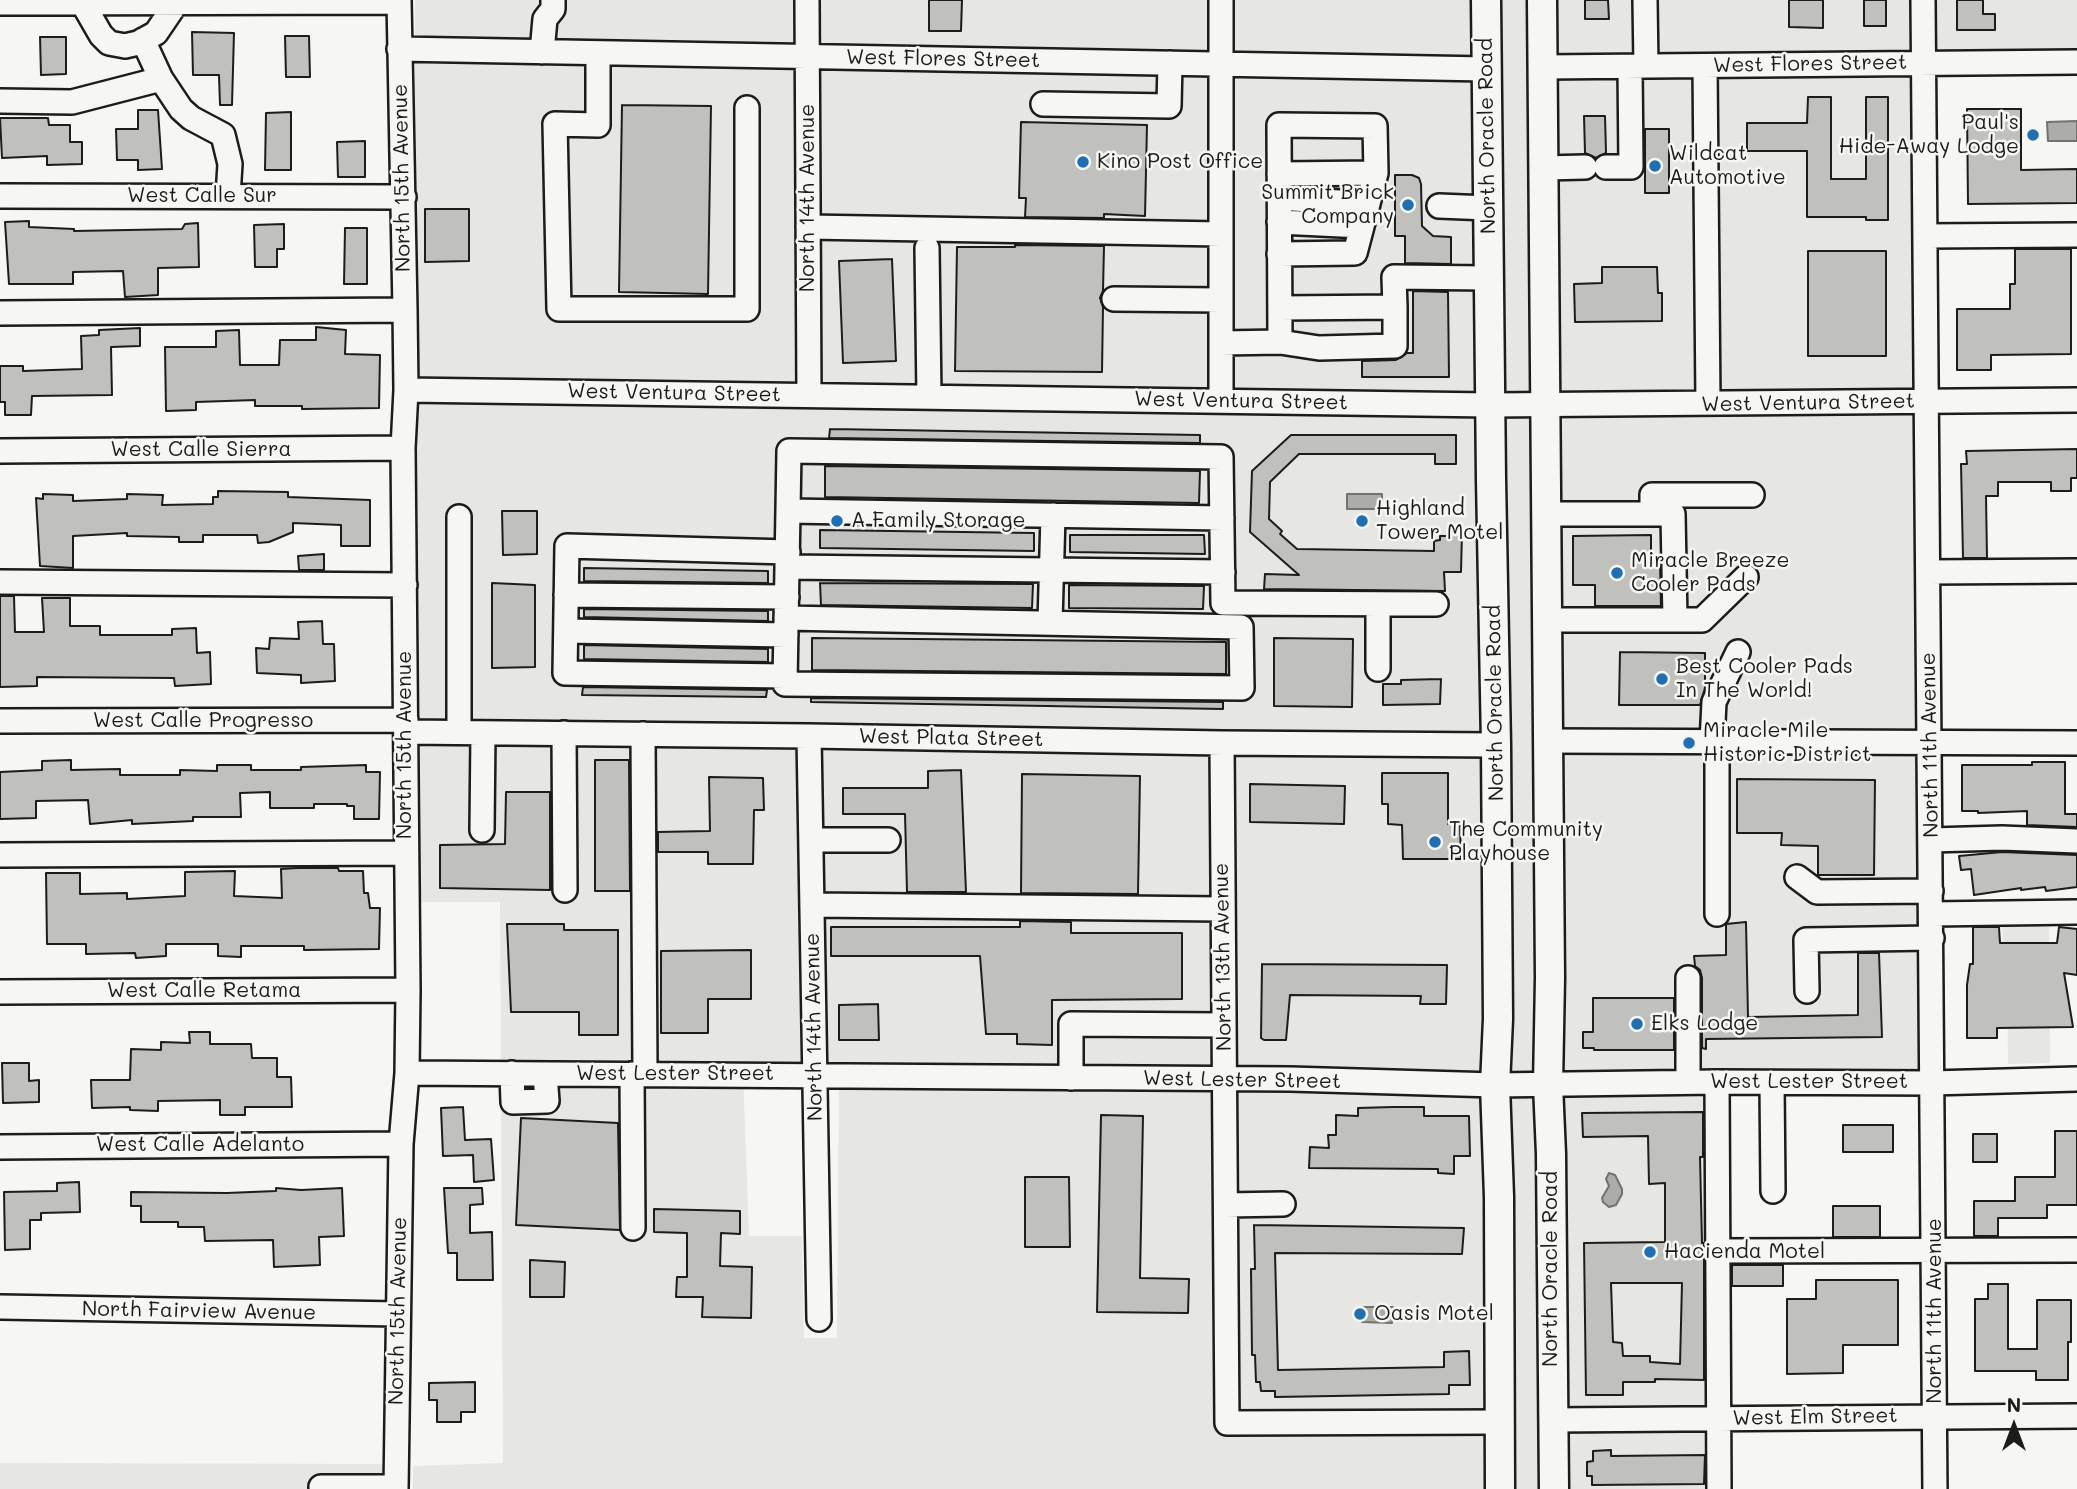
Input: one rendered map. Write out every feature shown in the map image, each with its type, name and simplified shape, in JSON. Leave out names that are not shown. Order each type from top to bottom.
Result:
[{"type":"main road","name":"North Oracle Road","points":[[1486,0],[1496,745],[1500,1489]]},
{"type":"main road","name":"North Oracle Road","points":[[1542,0],[1553,1489]]},
{"type":"street","points":[[542,52],[545,19],[553,9],[553,0]]},
{"type":"street","name":"North 14th Avenue","points":[[807,0],[808,395]]},
{"type":"street","points":[[1221,0],[1221,401]]},
{"type":"street","points":[[1544,168],[1631,167],[1645,0]]},
{"type":"street","name":"North 11th Avenue","points":[[1923,0],[1936,1489]]},
{"type":"street","points":[[0,3],[399,1]]},
{"type":"street","name":"North 15th Avenue","points":[[396,1488],[401,1144],[407,1073],[408,990],[403,448],[406,390],[399,1]]},
{"type":"street","points":[[82,2],[101,35],[109,43],[125,46],[156,33],[177,2]]},
{"type":"street","points":[[143,40],[161,79],[181,109],[191,118],[223,135],[230,164],[228,196]]},
{"type":"street","name":"West Flores Street","points":[[399,49],[1486,69]]},
{"type":"street","points":[[598,53],[598,125],[555,124],[559,309],[747,309],[747,108]]},
{"type":"street","name":"West Flores Street","points":[[1543,68],[2077,62]]},
{"type":"street","points":[[1043,104],[1168,106],[1170,63]]},
{"type":"street","points":[[1705,66],[1708,403]]},
{"type":"street","points":[[0,101],[72,102],[161,79]]},
{"type":"street","points":[[1279,254],[1355,253],[1376,173],[1375,126],[1279,125],[1279,254],[1280,342]]},
{"type":"street","points":[[1279,174],[1376,173]]},
{"type":"street","name":"West Calle Sur","points":[[0,196],[404,197]]},
{"type":"street","points":[[1279,198],[1365,215]]},
{"type":"street","points":[[1439,206],[1488,208]]},
{"type":"street","points":[[1279,222],[1365,215]]},
{"type":"street","points":[[808,228],[1222,234]]},
{"type":"street","points":[[1925,236],[2077,235]]},
{"type":"street","points":[[927,248],[929,397]]},
{"type":"street","points":[[1221,343],[1280,342],[1319,348],[1395,346],[1394,277],[1489,278]]},
{"type":"street","points":[[1114,299],[1222,300]]},
{"type":"street","points":[[1280,308],[1395,307]]},
{"type":"street","points":[[0,313],[405,310]]},
{"type":"street","name":"West Ventura Street","points":[[406,390],[1490,405],[2077,400]]},
{"type":"street","name":"West Calle Sierra","points":[[0,451],[403,448]]},
{"type":"street","points":[[1241,603],[1242,688],[785,684],[789,451],[1222,457],[1223,603],[1241,603],[1378,604],[1436,604]]},
{"type":"street","points":[[1652,514],[1652,495],[1752,495]]},
{"type":"street","points":[[788,511],[1222,518]]},
{"type":"street","points":[[1545,514],[1673,514],[1675,620]]},
{"type":"street","points":[[1050,623],[1053,515]]},
{"type":"street","points":[[459,517],[460,732]]},
{"type":"street","points":[[786,676],[565,673],[567,545],[788,559],[1052,570],[1223,572]]},
{"type":"street","points":[[1928,572],[2077,571]]},
{"type":"street","points":[[1547,620],[1702,620],[1746,577]]},
{"type":"street","points":[[0,582],[405,585]]},
{"type":"street","points":[[566,595],[787,617],[1241,627]]},
{"type":"street","points":[[1378,604],[1378,669]]},
{"type":"street","points":[[566,631],[787,617]]},
{"type":"street","points":[[1728,877],[1714,702],[1738,652]]},
{"type":"street","name":"West Calle Progresso","points":[[0,721],[406,726]]},
{"type":"street","name":"West Plata Street","points":[[406,726],[483,733],[1496,745]]},
{"type":"street","points":[[482,830],[483,733]]},
{"type":"street","points":[[564,733],[565,890]]},
{"type":"street","points":[[634,1228],[639,1074],[643,734]]},
{"type":"street","name":"North 14th Avenue","points":[[808,736],[819,1319]]},
{"type":"street","points":[[1547,741],[2077,743]]},
{"type":"street","points":[[1717,914],[1719,741]]},
{"type":"street","name":"North 13th Avenue","points":[[1222,743],[1227,1423],[1500,1422]]},
{"type":"street","points":[[1931,840],[2002,838],[2077,841]]},
{"type":"street","points":[[811,840],[888,840]]},
{"type":"street","points":[[0,855],[406,853]]},
{"type":"street","points":[[1797,877],[1817,892],[1931,891]]},
{"type":"street","points":[[812,905],[1223,909]]},
{"type":"street","points":[[1931,914],[2077,912]]},
{"type":"street","points":[[1807,991],[1806,940],[1932,938]]},
{"type":"street","points":[[1688,978],[1688,1082]]},
{"type":"street","name":"West Calle Retama","points":[[0,992],[408,990]]},
{"type":"street","points":[[1071,1078],[1071,1024],[1224,1024]]},
{"type":"street","name":"West Lester Street","points":[[407,1073],[1224,1079],[1496,1085],[1688,1082],[1932,1083],[2077,1079]]},
{"type":"street","points":[[1717,1082],[1718,1489]]},
{"type":"street","points":[[1772,1083],[1773,1191]]},
{"type":"street","name":"West Calle Adelanto","points":[[0,1147],[401,1144]]},
{"type":"street","points":[[1226,1205],[1283,1204]]},
{"type":"street","points":[[1718,1251],[2077,1250]]},
{"type":"street","name":"North Fairview Avenue","points":[[0,1307],[398,1314]]},
{"type":"street","name":"West Elm Street","points":[[1552,1420],[2077,1416]]},
{"type":"street","points":[[321,1487],[396,1488]]},
{"type":"shaded area","points":[[415,0],[2077,0],[2077,62],[1924,63],[1932,1083],[1717,1082],[1715,1489],[413,1489],[413,1466],[503,1463],[500,902],[415,902]],"holes":[[[743,1074],[839,1077],[837,1338],[804,1338],[802,1236],[749,1236]]]},
{"type":"shaded area","points":[[2077,121],[2077,141],[2048,141],[2047,122]]},
{"type":"shaded area","points":[[1347,494],[1382,494],[1382,509],[1347,509]]},
{"type":"shaded area","points":[[2049,918],[2050,1063],[2008,1064],[2007,944],[2003,943],[2002,919]]},
{"type":"shaded area","points":[[1609,1173],[1615,1175],[1622,1194],[1616,1205],[1609,1207],[1602,1198],[1609,1186],[1606,1179]]},
{"type":"shaded area","points":[[1361,1307],[1393,1307],[1392,1323],[1362,1322]]},
{"type":"shaded area","points":[[0,1463],[392,1464],[391,1489],[0,1489]]},
{"type":"building","points":[[929,0],[962,0],[961,31],[929,31]]},
{"type":"building","points":[[1585,0],[1608,0],[1609,19],[1585,19]]},
{"type":"building","points":[[1789,0],[1823,0],[1823,28],[1789,27]]},
{"type":"building","points":[[1864,0],[1886,0],[1886,26],[1864,26]]},
{"type":"building","points":[[1957,0],[1983,0],[1983,14],[1995,14],[1995,30],[1957,30]]},
{"type":"building","points":[[192,32],[234,33],[232,105],[220,105],[219,75],[193,75]]},
{"type":"building","points":[[285,36],[309,36],[310,77],[286,77]]},
{"type":"building","points":[[40,37],[66,37],[66,74],[41,75]]},
{"type":"building","points":[[1808,97],[1831,97],[1831,179],[1866,179],[1866,97],[1888,97],[1888,220],[1866,220],[1866,217],[1807,217],[1807,151],[1747,151],[1747,123],[1807,123]]},
{"type":"building","points":[[622,105],[711,106],[708,294],[619,292]]},
{"type":"building","points":[[1967,109],[2021,109],[2021,170],[2077,169],[2077,203],[1968,204]]},
{"type":"building","points":[[138,110],[158,110],[162,169],[138,170],[138,160],[117,160],[116,129],[138,129]]},
{"type":"building","points":[[291,112],[291,170],[265,170],[266,113]]},
{"type":"building","points":[[1584,116],[1605,116],[1606,153],[1596,158],[1585,153]]},
{"type":"building","points":[[0,118],[48,118],[49,125],[70,125],[70,142],[82,142],[82,164],[47,165],[47,156],[2,158]]},
{"type":"building","name":"Kino Post Office","points":[[1021,122],[1147,125],[1145,216],[1104,214],[1104,218],[1025,217],[1026,198],[1019,198]]},
{"type":"building","name":"Wildcat Automotive","points":[[1645,129],[1669,129],[1669,193],[1645,193]]},
{"type":"building","points":[[365,141],[365,177],[338,177],[337,142]]},
{"type":"building","name":"Summit Brick Company","points":[[1395,175],[1412,175],[1419,178],[1422,226],[1433,236],[1451,237],[1451,264],[1405,263],[1405,236],[1395,236]]},
{"type":"building","points":[[425,209],[469,209],[469,261],[425,262]]},
{"type":"building","points":[[29,221],[29,227],[74,231],[182,229],[185,224],[198,223],[199,267],[158,268],[158,295],[125,297],[123,271],[73,272],[73,284],[9,284],[5,222]]},
{"type":"building","points":[[284,224],[284,249],[277,249],[277,267],[255,267],[254,225]]},
{"type":"building","points":[[345,228],[367,228],[367,284],[344,284]]},
{"type":"building","points":[[1104,246],[1103,291],[1100,298],[1103,307],[1102,372],[955,371],[957,247]]},
{"type":"building","points":[[2015,249],[2071,249],[2071,354],[1991,355],[1991,370],[1957,370],[1957,309],[2010,309],[2010,284],[2015,284]]},
{"type":"building","points":[[1808,251],[1886,251],[1886,356],[1808,356]]},
{"type":"building","points":[[892,259],[896,361],[843,363],[839,261]]},
{"type":"building","points":[[1602,267],[1657,267],[1658,293],[1662,293],[1662,321],[1575,322],[1574,284],[1602,283]]},
{"type":"building","points":[[1413,291],[1448,292],[1449,377],[1362,377],[1362,361],[1396,360],[1407,353],[1413,353]]},
{"type":"building","points":[[316,327],[346,330],[345,354],[380,355],[379,408],[302,409],[302,406],[255,406],[255,400],[196,402],[196,410],[166,411],[165,347],[216,347],[216,331],[239,330],[240,365],[279,365],[280,340],[316,340]]},
{"type":"building","points":[[140,328],[140,346],[111,347],[112,395],[32,396],[31,415],[5,415],[5,402],[0,402],[0,366],[23,366],[23,371],[82,369],[81,336],[99,335],[99,330]]},
{"type":"building","points":[[830,429],[1200,435],[1200,443],[829,438]]},
{"type":"building","points":[[1291,435],[1456,435],[1456,464],[1435,464],[1435,454],[1299,454],[1270,482],[1269,519],[1282,531],[1280,534],[1297,549],[1434,551],[1434,541],[1440,540],[1440,536],[1448,536],[1448,532],[1462,532],[1461,572],[1444,572],[1445,591],[1264,589],[1265,574],[1299,575],[1250,532],[1252,471]]},
{"type":"building","points":[[2077,449],[2077,478],[2071,478],[2071,491],[2051,491],[2051,482],[1998,482],[1998,496],[1986,496],[1987,558],[1963,558],[1961,464],[1967,464],[1966,451]]},
{"type":"building","points":[[825,466],[1200,471],[1199,503],[825,497]]},
{"type":"building","points":[[218,491],[288,492],[288,497],[370,500],[370,546],[341,546],[341,525],[293,523],[293,532],[269,542],[258,543],[257,535],[203,535],[203,542],[179,542],[179,537],[127,536],[127,533],[73,536],[73,568],[40,566],[36,498],[43,499],[43,494],[73,495],[73,501],[127,499],[127,494],[163,495],[162,505],[213,504],[213,497],[218,497]]},
{"type":"building","points":[[502,511],[537,511],[537,554],[503,555]]},
{"type":"building","points":[[820,530],[1034,533],[1034,551],[820,548]]},
{"type":"building","points":[[1070,535],[1204,535],[1205,554],[1070,552]]},
{"type":"building","name":"Miracle Breeze Cooler Pads","points":[[1651,535],[1651,561],[1660,561],[1661,606],[1595,606],[1595,585],[1573,585],[1573,536]]},
{"type":"building","points":[[324,554],[324,570],[299,570],[298,556]]},
{"type":"building","points":[[584,568],[768,571],[768,583],[584,581]]},
{"type":"building","points":[[492,583],[535,585],[535,667],[492,668]]},
{"type":"building","points":[[820,583],[1033,584],[1032,608],[821,605]]},
{"type":"building","points":[[1069,585],[1204,586],[1203,609],[1069,608]]},
{"type":"building","points":[[0,596],[14,596],[15,632],[44,632],[42,598],[70,598],[70,626],[100,626],[100,635],[172,635],[172,629],[196,628],[197,653],[210,652],[211,684],[175,686],[174,678],[37,677],[37,686],[0,687]]},
{"type":"building","points":[[584,609],[768,611],[768,621],[584,617]]},
{"type":"building","points":[[322,621],[323,644],[334,644],[335,681],[301,683],[301,675],[257,673],[256,648],[269,649],[270,638],[299,639],[298,622]]},
{"type":"building","points":[[812,638],[1226,642],[1226,674],[812,670]]},
{"type":"building","points":[[1274,638],[1353,639],[1352,707],[1274,706]]},
{"type":"building","points":[[584,645],[768,649],[768,662],[584,659]]},
{"type":"building","name":"Best Cooler Pads In The World!","points":[[1620,652],[1705,653],[1705,688],[1700,705],[1619,705]]},
{"type":"building","points":[[1441,679],[1440,704],[1383,705],[1383,684],[1401,684],[1401,680]]},
{"type":"building","points":[[583,687],[767,690],[766,697],[582,695]]},
{"type":"building","points":[[811,698],[1223,702],[1223,709],[811,702]]},
{"type":"building","points":[[71,760],[71,770],[120,769],[120,775],[180,775],[180,770],[217,771],[217,765],[251,765],[251,770],[301,770],[301,767],[366,765],[366,772],[380,772],[379,819],[354,819],[354,806],[347,804],[314,804],[314,808],[270,808],[270,792],[240,793],[241,817],[193,817],[193,821],[132,824],[132,820],[90,824],[88,800],[36,801],[36,818],[0,819],[0,772],[42,770],[42,761]]},
{"type":"building","points":[[595,760],[629,760],[630,891],[595,891]]},
{"type":"building","points":[[2032,762],[2065,762],[2065,814],[2077,814],[2077,827],[2027,825],[2027,811],[1962,811],[1962,765],[2032,765]]},
{"type":"building","points":[[961,770],[966,892],[907,892],[905,814],[843,814],[843,788],[928,788],[928,771]]},
{"type":"building","points":[[1382,773],[1448,773],[1448,824],[1460,824],[1461,859],[1403,859],[1402,825],[1388,824],[1388,804],[1382,804]]},
{"type":"building","points":[[1022,774],[1140,776],[1138,894],[1021,893]]},
{"type":"building","points":[[709,777],[763,778],[764,810],[754,810],[753,864],[708,864],[708,852],[658,852],[658,832],[710,831]]},
{"type":"building","points":[[1737,779],[1875,780],[1874,875],[1818,875],[1818,846],[1781,845],[1782,833],[1737,833]]},
{"type":"building","points":[[1250,784],[1345,786],[1344,824],[1250,822]]},
{"type":"building","points":[[506,792],[550,792],[550,890],[440,888],[440,845],[505,844]]},
{"type":"building","points":[[2002,852],[2077,855],[2077,887],[2046,891],[2045,887],[2021,888],[1974,895],[1971,869],[1961,870],[1959,856]]},
{"type":"building","points":[[281,869],[363,871],[364,893],[368,893],[370,908],[380,908],[379,949],[304,950],[304,946],[241,946],[241,957],[218,956],[218,944],[166,944],[166,956],[136,958],[135,953],[86,954],[86,944],[47,944],[46,873],[80,873],[80,894],[127,893],[127,899],[185,896],[185,872],[235,871],[234,896],[282,898]]},
{"type":"building","points":[[1020,921],[1071,922],[1071,933],[1182,933],[1182,999],[1052,1000],[1052,1045],[1017,1044],[1017,1034],[986,1034],[980,956],[831,956],[831,927],[1020,927]]},
{"type":"building","points":[[1746,922],[1748,1017],[1858,1015],[1858,953],[1879,953],[1882,1037],[1706,1039],[1706,1049],[1702,1048],[1702,978],[1700,970],[1695,966],[1694,956],[1726,955],[1726,924]]},
{"type":"building","points":[[507,924],[564,924],[564,930],[618,930],[618,1035],[579,1035],[579,1012],[511,1012]]},
{"type":"building","points":[[1973,927],[1999,927],[2000,943],[2057,943],[2059,927],[2077,929],[2077,975],[2064,973],[2073,1027],[1997,1028],[1997,1038],[1967,1038],[1967,985],[1970,964],[1973,964]]},
{"type":"building","points":[[751,950],[751,999],[708,999],[708,1033],[661,1033],[661,951]]},
{"type":"building","points":[[1262,964],[1447,965],[1446,1004],[1420,1004],[1421,996],[1290,995],[1286,1040],[1264,1040],[1261,1038]]},
{"type":"building","name":"Elks Lodge","points":[[1593,998],[1674,998],[1674,1050],[1583,1048],[1583,1032],[1593,1032]]},
{"type":"building","points":[[878,1004],[879,1040],[839,1040],[839,1005]]},
{"type":"building","points":[[189,1032],[210,1032],[210,1044],[251,1044],[252,1058],[277,1058],[277,1077],[291,1077],[292,1107],[245,1107],[245,1115],[220,1115],[220,1100],[158,1101],[158,1111],[130,1110],[130,1107],[92,1108],[91,1080],[130,1080],[131,1049],[161,1050],[161,1042],[190,1043]]},
{"type":"building","points":[[2,1063],[29,1063],[29,1081],[39,1080],[39,1102],[3,1103]]},
{"type":"building","points":[[463,1107],[465,1140],[491,1139],[494,1180],[474,1182],[473,1155],[443,1156],[441,1108]]},
{"type":"building","points":[[1424,1107],[1424,1116],[1469,1116],[1470,1156],[1454,1156],[1454,1174],[1438,1173],[1438,1169],[1309,1168],[1310,1147],[1329,1148],[1328,1135],[1336,1135],[1336,1115],[1358,1116],[1358,1108]]},
{"type":"building","points":[[1703,1112],[1703,1157],[1700,1157],[1704,1243],[1704,1380],[1655,1379],[1655,1382],[1623,1382],[1623,1395],[1586,1395],[1584,1243],[1665,1242],[1665,1183],[1649,1184],[1648,1136],[1583,1137],[1582,1113]],"holes":[[[1611,1283],[1682,1283],[1680,1364],[1650,1362],[1650,1356],[1623,1356],[1622,1343],[1613,1342]]]},
{"type":"building","points":[[1101,1115],[1143,1116],[1140,1278],[1189,1279],[1188,1313],[1097,1312]]},
{"type":"building","points":[[521,1118],[618,1123],[620,1230],[516,1225]]},
{"type":"building","points":[[1843,1125],[1893,1125],[1893,1152],[1843,1152]]},
{"type":"building","points":[[2055,1131],[2077,1131],[2077,1205],[2047,1205],[2047,1218],[1998,1218],[1998,1236],[1974,1236],[1974,1201],[2015,1201],[2015,1177],[2055,1177]]},
{"type":"building","points":[[1973,1134],[1997,1134],[1997,1162],[1973,1162]]},
{"type":"building","points":[[1025,1177],[1069,1177],[1070,1247],[1025,1247]]},
{"type":"building","points":[[79,1182],[80,1212],[41,1213],[41,1220],[30,1220],[30,1249],[5,1250],[4,1192],[57,1191],[57,1183]]},
{"type":"building","points":[[276,1188],[342,1188],[344,1236],[319,1237],[320,1265],[274,1267],[273,1240],[205,1241],[204,1227],[178,1227],[178,1222],[141,1222],[141,1206],[131,1206],[131,1192],[227,1193],[276,1191]]},
{"type":"building","points":[[444,1188],[482,1188],[483,1204],[470,1205],[470,1233],[492,1232],[493,1280],[457,1280],[457,1253],[448,1253]]},
{"type":"building","points":[[1833,1206],[1880,1206],[1880,1237],[1833,1237]]},
{"type":"building","points":[[654,1209],[740,1211],[740,1234],[721,1233],[720,1266],[752,1267],[751,1318],[702,1317],[703,1297],[676,1297],[677,1277],[687,1277],[687,1233],[654,1232]]},
{"type":"building","points":[[1254,1225],[1464,1228],[1462,1254],[1275,1253],[1278,1370],[1444,1367],[1444,1352],[1469,1351],[1470,1385],[1449,1385],[1449,1394],[1275,1397],[1275,1391],[1261,1391],[1260,1382],[1256,1382],[1255,1355],[1252,1355],[1251,1269],[1255,1269]]},
{"type":"building","points":[[530,1260],[565,1262],[564,1297],[530,1297]]},
{"type":"building","points":[[1732,1265],[1783,1265],[1783,1286],[1732,1286]]},
{"type":"building","points":[[1816,1280],[1898,1280],[1898,1345],[1843,1345],[1843,1373],[1787,1374],[1787,1299],[1816,1299]]},
{"type":"building","points":[[1988,1284],[2008,1284],[2008,1349],[2037,1349],[2037,1300],[2071,1300],[2068,1380],[2036,1380],[2036,1371],[1975,1371],[1975,1299],[1988,1299]]},
{"type":"building","points":[[475,1382],[475,1412],[461,1412],[461,1422],[437,1422],[437,1400],[429,1400],[429,1383]]},
{"type":"building","points":[[1611,1450],[1611,1456],[1705,1455],[1704,1484],[1592,1485],[1592,1476],[1587,1476],[1587,1462],[1593,1461],[1593,1451]]},
{"type":"place","name":"Paul's Hide-Away Lodge","points":[[2033,135]]},
{"type":"place","name":"Kino Post Office","points":[[1083,162]]},
{"type":"place","name":"Wildcat Automotive","points":[[1655,166]]},
{"type":"place","name":"Summit Brick Company","points":[[1408,205]]},
{"type":"place","name":"A Family Storage","points":[[837,521]]},
{"type":"place","name":"Highland Tower Motel","points":[[1362,521]]},
{"type":"place","name":"Miracle Breeze Cooler Pads","points":[[1617,573]]},
{"type":"place","name":"Best Cooler Pads In The World!","points":[[1662,679]]},
{"type":"place","name":"Miracle Mile Historic District","points":[[1689,743]]},
{"type":"place","name":"The Community Playhouse","points":[[1435,842]]},
{"type":"place","name":"Elks Lodge","points":[[1637,1024]]},
{"type":"place","name":"Hacienda Motel","points":[[1650,1252]]},
{"type":"place","name":"Oasis Motel","points":[[1360,1314]]}]
